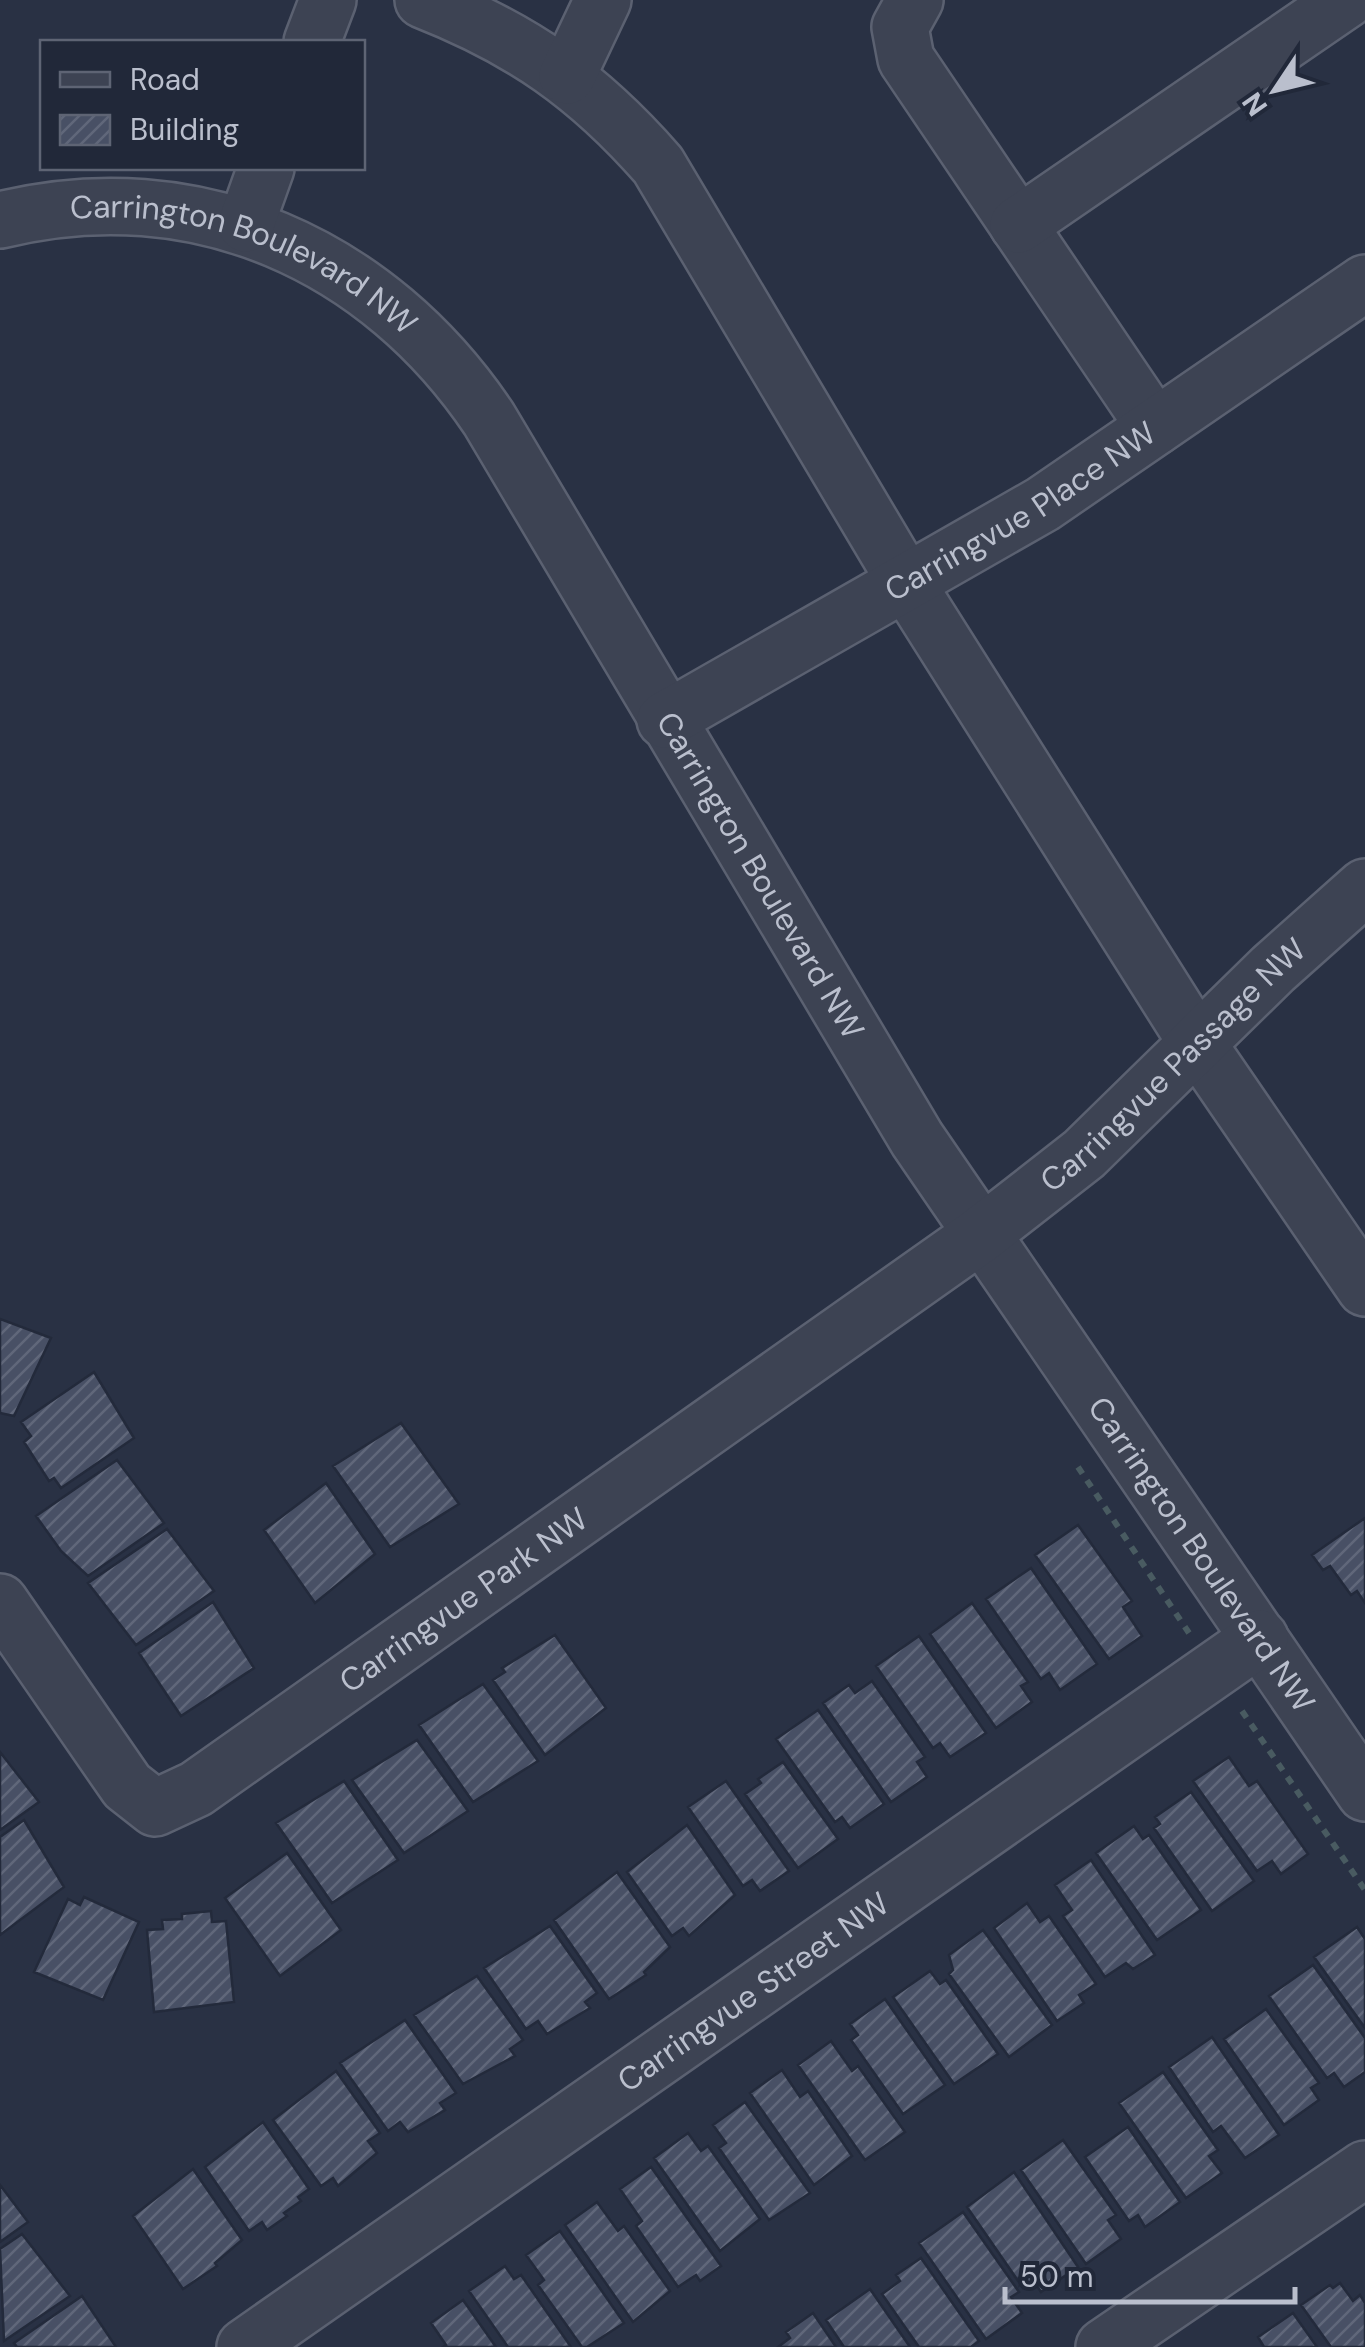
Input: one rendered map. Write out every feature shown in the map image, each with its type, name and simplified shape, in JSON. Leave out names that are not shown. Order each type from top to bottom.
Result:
[{"type":"street","points":[[313,40],[328,0]]},
{"type":"street","points":[[423,0],[484,24],[567,76],[612,112],[658,165],[907,584],[1197,1044],[1365,1288]]},
{"type":"street","points":[[567,76],[603,0]]},
{"type":"street","points":[[914,0],[900,27],[906,59],[1155,427]]},
{"type":"street","points":[[1018,225],[1346,0]]},
{"type":"street","points":[[246,224],[265,170]]},
{"type":"street","name":"Carrington Boulevard NW","points":[[0,220],[64,210],[133,206],[205,213],[246,224],[336,269],[408,323],[444,358],[489,418],[665,720],[980,1236],[1365,1793]]},
{"type":"street","name":"Carringvue Place NW","points":[[665,720],[1043,504],[1365,283]]},
{"type":"street","name":"Carringvue Passage NW","points":[[980,1236],[1084,1154],[1365,886]]},
{"type":"street","name":"Carringvue Park NW","points":[[0,1602],[127,1786],[154,1808],[196,1789],[980,1236]]},
{"type":"street","name":"Carringvue Street NW","points":[[245,2347],[1260,1638]]},
{"type":"street","points":[[1104,2347],[1365,2168]]},
{"type":"path","points":[[1078,1467],[1190,1634]]},
{"type":"path","points":[[1242,1711],[1365,1890]]},
{"type":"building","points":[[0,1319],[51,1338],[14,1416],[0,1413]]},
{"type":"building","points":[[94,1372],[134,1438],[61,1488],[54,1478],[49,1481],[24,1442],[31,1436],[21,1422]]},
{"type":"building","points":[[401,1423],[459,1504],[390,1547],[333,1466]]},
{"type":"building","points":[[117,1460],[164,1523],[88,1576],[61,1551],[36,1516]]},
{"type":"building","points":[[326,1483],[375,1554],[315,1603],[264,1530]]},
{"type":"building","points":[[1365,1518],[1365,1603],[1357,1591],[1351,1595],[1330,1566],[1323,1570],[1312,1555]]},
{"type":"building","points":[[1078,1525],[1132,1601],[1123,1607],[1142,1636],[1109,1659],[1035,1555]]},
{"type":"building","points":[[167,1529],[214,1591],[136,1645],[88,1583]]},
{"type":"building","points":[[1031,1568],[1097,1664],[1060,1690],[1049,1673],[1041,1679],[986,1599]]},
{"type":"building","points":[[213,1602],[254,1668],[181,1716],[139,1653]]},
{"type":"building","points":[[972,1603],[1028,1682],[1021,1686],[1032,1702],[996,1728],[930,1634]]},
{"type":"building","points":[[555,1635],[606,1708],[545,1755],[493,1680],[505,1672],[502,1668]]},
{"type":"building","points":[[919,1636],[986,1733],[950,1757],[940,1743],[933,1748],[876,1666]]},
{"type":"building","points":[[872,1681],[925,1757],[917,1762],[927,1777],[891,1802],[823,1703],[849,1685],[855,1693]]},
{"type":"building","points":[[483,1684],[538,1761],[473,1802],[419,1725]]},
{"type":"building","points":[[818,1710],[884,1804],[850,1828],[842,1817],[835,1822],[776,1739]]},
{"type":"building","points":[[417,1740],[468,1811],[404,1853],[352,1780]]},
{"type":"building","points":[[0,1752],[39,1802],[0,1830]]},
{"type":"building","points":[[1229,1757],[1249,1786],[1257,1781],[1308,1854],[1281,1874],[1272,1861],[1257,1871],[1193,1781]]},
{"type":"building","points":[[783,1762],[838,1839],[798,1868],[745,1794],[761,1783],[758,1779]]},
{"type":"building","points":[[344,1781],[398,1860],[332,1903],[276,1823]]},
{"type":"building","points":[[726,1781],[789,1871],[760,1891],[752,1880],[743,1886],[688,1807]]},
{"type":"building","points":[[1191,1792],[1254,1881],[1212,1911],[1154,1828],[1160,1824],[1155,1817]]},
{"type":"building","points":[[24,1820],[64,1887],[0,1935],[0,1837]]},
{"type":"building","points":[[687,1825],[735,1895],[689,1936],[683,1928],[672,1936],[627,1872]]},
{"type":"building","points":[[1134,1826],[1143,1839],[1149,1835],[1201,1910],[1157,1940],[1096,1853]]},
{"type":"building","points":[[287,1853],[341,1930],[280,1976],[225,1898]]},
{"type":"building","points":[[1091,1860],[1155,1955],[1133,1969],[1126,1963],[1105,1977],[1063,1916],[1072,1910],[1055,1885]]},
{"type":"building","points":[[617,1872],[670,1947],[644,1972],[646,1975],[609,1999],[554,1920]]},
{"type":"building","points":[[84,1897],[139,1922],[103,2000],[34,1972],[68,1899],[80,1905]]},
{"type":"building","points":[[1027,1903],[1040,1922],[1049,1916],[1096,1984],[1079,1995],[1084,2003],[1057,2021],[994,1928]]},
{"type":"building","points":[[211,1911],[212,1922],[226,1921],[234,2002],[154,2012],[147,1930],[163,1929],[162,1920],[182,1919],[182,1914]]},
{"type":"building","points":[[550,1926],[597,1993],[585,2002],[590,2008],[547,2034],[538,2021],[526,2029],[484,1968]]},
{"type":"building","points":[[1357,1927],[1365,1939],[1365,2028],[1314,1957]]},
{"type":"building","points":[[983,1930],[1052,2025],[1009,2057],[949,1974],[953,1970],[949,1955]]},
{"type":"building","points":[[1313,1965],[1365,2038],[1365,2072],[1344,2087],[1334,2073],[1327,2078],[1269,1996]]},
{"type":"building","points":[[930,1971],[940,1984],[946,1980],[998,2054],[954,2084],[893,1997]]},
{"type":"building","points":[[477,1976],[523,2040],[510,2049],[515,2056],[463,2084],[414,2015]]},
{"type":"building","points":[[885,1999],[945,2085],[903,2114],[851,2040],[858,2035],[850,2024]]},
{"type":"building","points":[[1266,2009],[1319,2083],[1311,2088],[1319,2100],[1284,2125],[1224,2039]]},
{"type":"building","points":[[405,2020],[456,2093],[440,2103],[445,2110],[408,2132],[400,2122],[388,2131],[340,2063]]},
{"type":"building","points":[[1212,2037],[1279,2135],[1245,2158],[1221,2126],[1213,2132],[1169,2067]]},
{"type":"building","points":[[831,2041],[852,2071],[858,2066],[905,2132],[865,2160],[798,2065]]},
{"type":"building","points":[[782,2070],[800,2097],[808,2091],[852,2156],[814,2185],[750,2093]]},
{"type":"building","points":[[336,2071],[380,2133],[368,2141],[377,2153],[338,2186],[333,2178],[321,2186],[273,2120]]},
{"type":"building","points":[[1163,2072],[1218,2150],[1209,2156],[1222,2173],[1186,2198],[1119,2103]]},
{"type":"building","points":[[745,2102],[810,2193],[769,2220],[719,2148],[726,2143],[713,2125]]},
{"type":"building","points":[[263,2122],[309,2189],[298,2197],[301,2201],[284,2213],[287,2216],[267,2230],[262,2222],[249,2231],[205,2167]]},
{"type":"building","points":[[1128,2127],[1180,2202],[1145,2227],[1138,2215],[1129,2221],[1085,2157]]},
{"type":"building","points":[[688,2133],[701,2151],[708,2146],[760,2219],[720,2251],[654,2158]]},
{"type":"building","points":[[1063,2140],[1116,2215],[1108,2220],[1121,2239],[1086,2264],[1021,2170]]},
{"type":"building","points":[[651,2167],[721,2266],[700,2281],[696,2275],[678,2287],[636,2226],[642,2221],[620,2189]]},
{"type":"building","points":[[193,2169],[242,2240],[215,2263],[217,2266],[183,2289],[133,2216]]},
{"type":"building","points":[[1014,2172],[1078,2267],[1041,2292],[1033,2280],[1023,2288],[967,2207]]},
{"type":"building","points":[[0,2185],[28,2222],[0,2242]]},
{"type":"building","points":[[597,2202],[618,2231],[624,2226],[670,2291],[633,2322],[565,2225]]},
{"type":"building","points":[[963,2212],[1019,2292],[1011,2297],[1022,2313],[986,2339],[919,2243]]},
{"type":"building","points":[[560,2231],[624,2323],[587,2347],[582,2347],[538,2285],[544,2280],[526,2255]]},
{"type":"building","points":[[22,2234],[70,2296],[4,2341],[0,2249]]},
{"type":"building","points":[[921,2258],[979,2341],[971,2347],[919,2347],[882,2294],[900,2281],[896,2275]]},
{"type":"building","points":[[505,2266],[514,2279],[521,2275],[571,2347],[508,2347],[469,2291]]},
{"type":"building","points":[[1340,2283],[1353,2301],[1360,2295],[1365,2303],[1365,2347],[1331,2347],[1301,2305],[1330,2285],[1333,2288]]},
{"type":"building","points":[[870,2289],[910,2347],[844,2347],[826,2320]]},
{"type":"building","points":[[82,2296],[116,2347],[17,2347],[14,2343]]},
{"type":"building","points":[[463,2300],[496,2347],[443,2347],[446,2345],[431,2323]]},
{"type":"building","points":[[813,2313],[836,2347],[778,2347],[790,2338],[786,2332]]},
{"type":"building","points":[[1293,2313],[1317,2347],[1264,2347],[1258,2337]]}]
